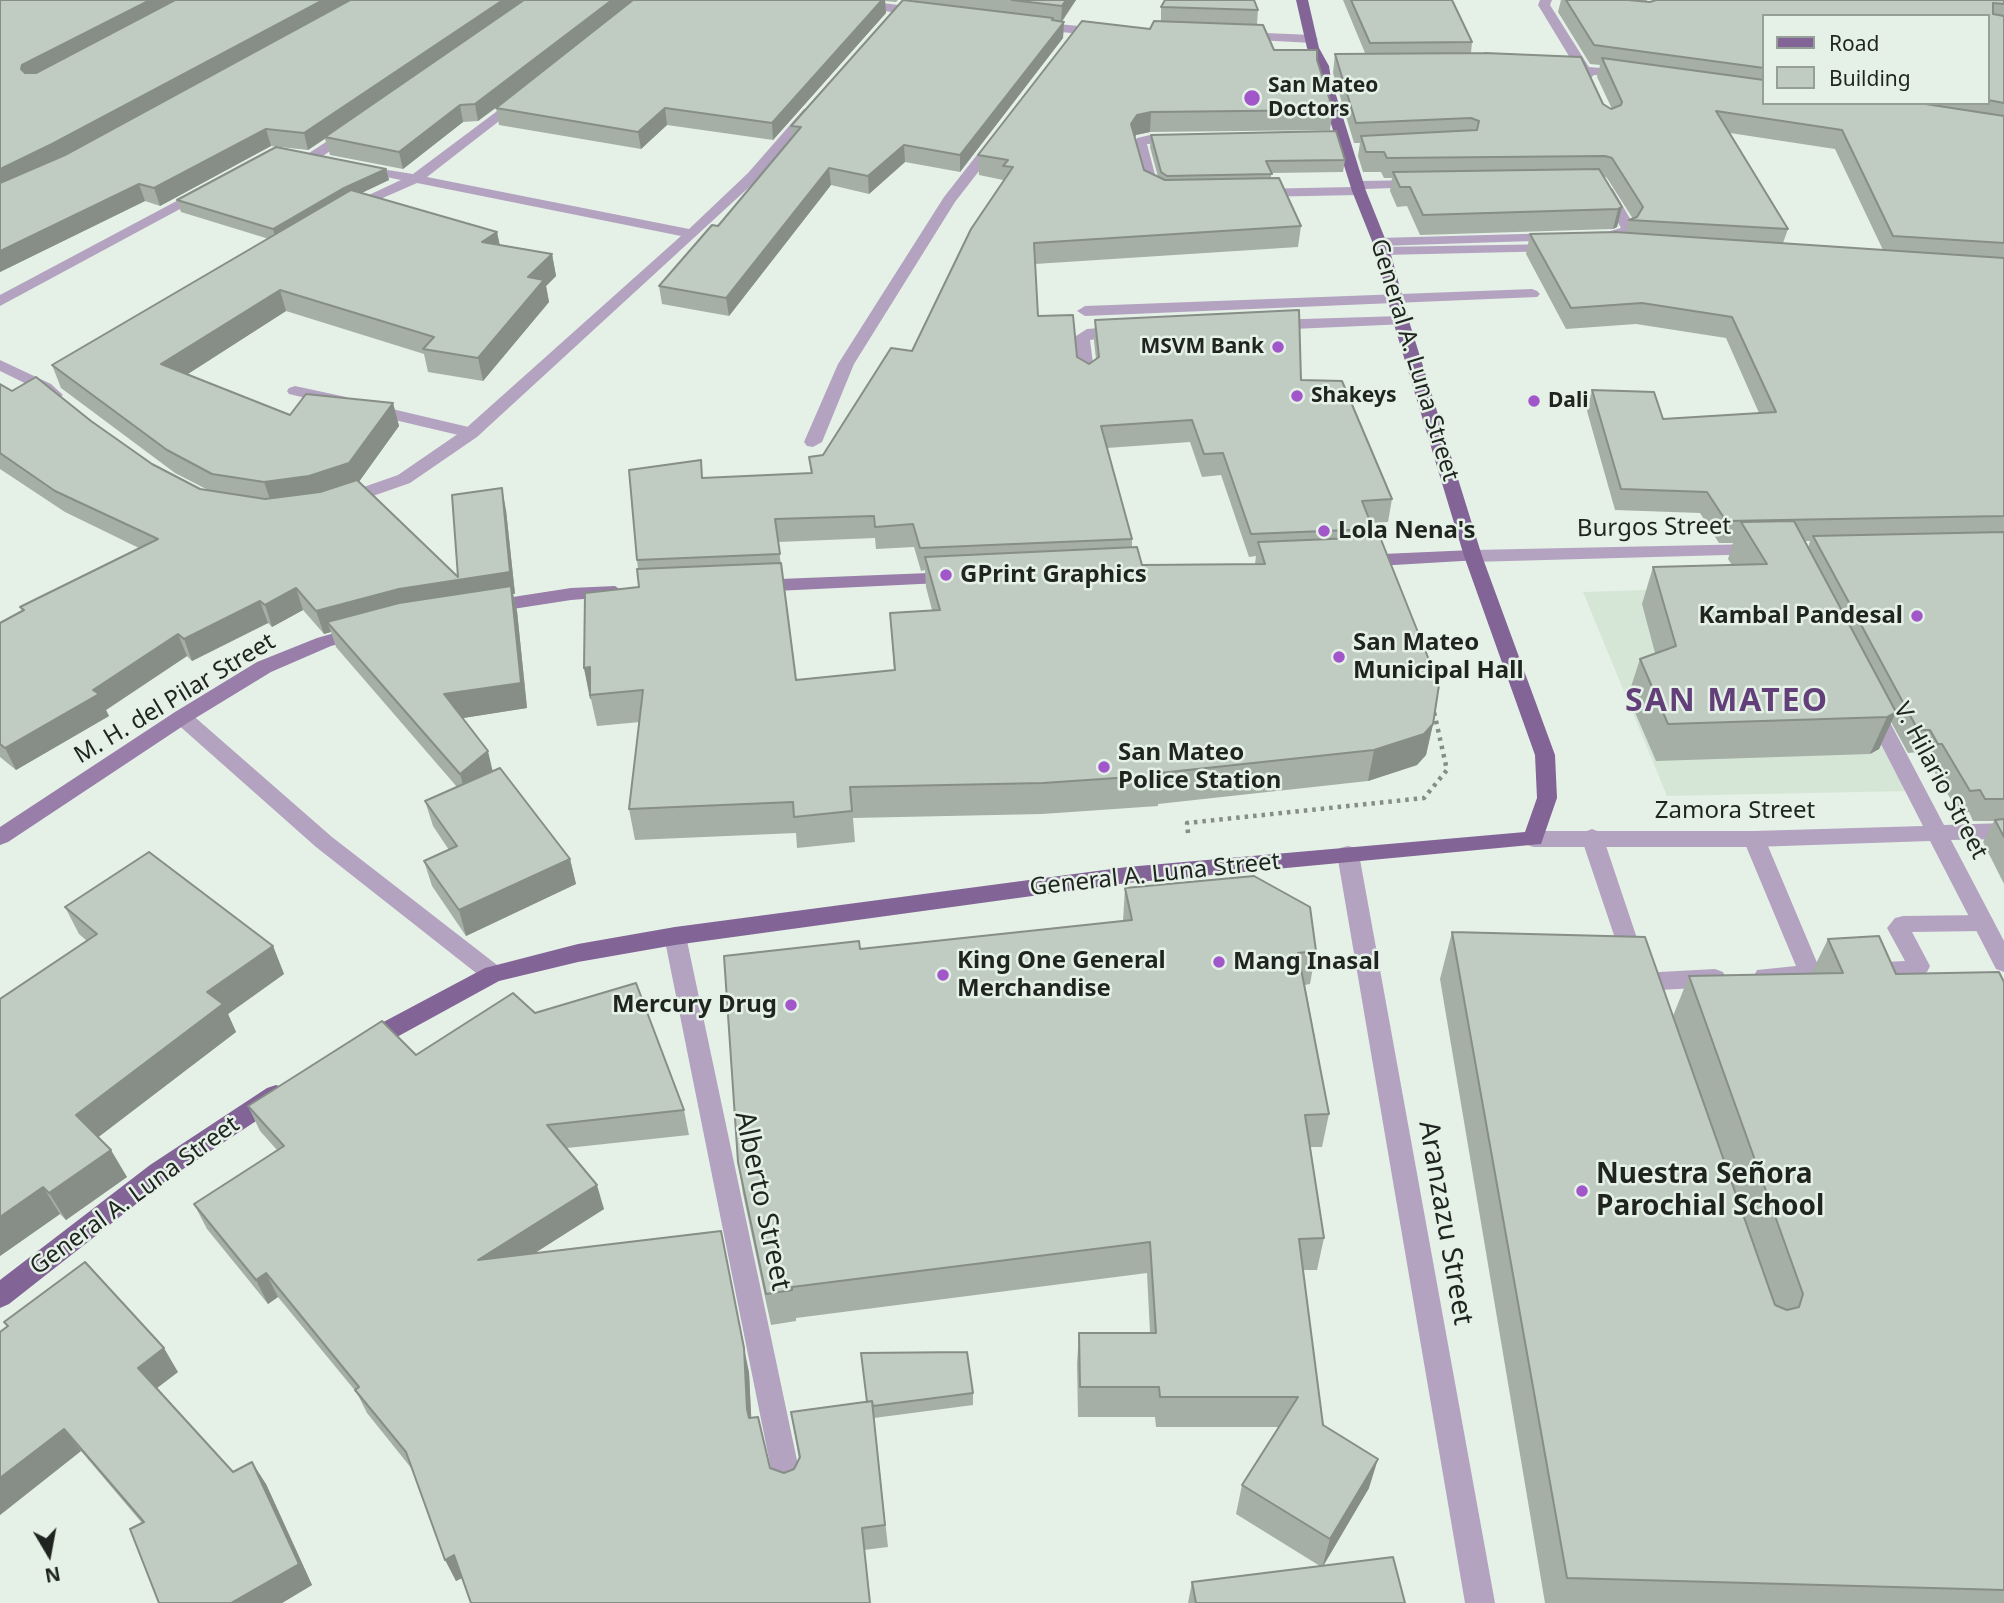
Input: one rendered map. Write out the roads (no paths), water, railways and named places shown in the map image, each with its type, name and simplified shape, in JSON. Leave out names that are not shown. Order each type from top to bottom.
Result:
[{"type":"main road","name":"General A. Luna Street","points":[[352,1049],[493,974],[578,953],[676,936],[1127,875],[1533,839],[1546,797],[1545,755],[1474,556],[1401,321],[1381,246],[1339,141],[1329,66],[1312,39],[1302,0]]},
{"type":"main road","name":"General A. Luna Street","points":[[0,1296],[159,1172],[294,1083]]},
{"type":"street","points":[[828,0],[940,14]]},
{"type":"street","points":[[1549,4],[1594,90]]},
{"type":"street","points":[[1024,24],[1075,36],[1120,32]]},
{"type":"street","points":[[1230,36],[1312,39]]},
{"type":"street","points":[[1546,67],[1636,75]]},
{"type":"street","points":[[329,220],[370,196],[416,179],[537,85]]},
{"type":"street","points":[[331,503],[404,479],[471,433],[753,176],[817,103]]},
{"type":"street","points":[[364,120],[305,157],[692,234]]},
{"type":"street","points":[[813,442],[846,364],[949,201],[1006,126]]},
{"type":"street","points":[[1178,194],[1164,194],[1151,188],[1140,144],[1150,139],[1191,139]]},
{"type":"street","points":[[1339,141],[1366,149]]},
{"type":"street","points":[[1582,242],[1615,236],[1629,229],[1603,185],[1593,181]]},
{"type":"street","points":[[1248,193],[1441,183]]},
{"type":"street","points":[[0,301],[214,185]]},
{"type":"street","points":[[1381,246],[1582,242],[1638,248]]},
{"type":"street","points":[[1085,311],[1532,294]]},
{"type":"street","points":[[1252,326],[1401,321]]},
{"type":"street","points":[[1087,379],[1082,339],[1087,334],[1143,331]]},
{"type":"street","points":[[0,365],[51,384],[65,404]]},
{"type":"street","points":[[295,391],[471,433]]},
{"type":"street","name":"Burgos Street","points":[[1474,556],[1774,550]]},
{"type":"street","points":[[1348,561],[1474,556]]},
{"type":"street","points":[[734,587],[970,577]]},
{"type":"street","points":[[475,609],[571,594],[633,591]]},
{"type":"street","name":"M. H. del Pilar Street","points":[[0,836],[264,667],[324,642],[383,626]]},
{"type":"street","name":"V. Hilario Street","points":[[1866,697],[2004,963]]},
{"type":"street","points":[[182,717],[324,842],[493,974]]},
{"type":"street","name":"Zamora Street","points":[[1533,839],[1754,839],[2004,831]]},
{"type":"street","points":[[1592,837],[1650,1008]]},
{"type":"street","points":[[1754,839],[1810,973]]},
{"type":"street","name":"Aranzazu Street","points":[[1348,854],[1480,1603]]},
{"type":"street","points":[[1641,982],[1914,969],[1919,966],[1898,928],[1903,924],[1983,923]]},
{"type":"street","name":"Alberto Street","points":[[676,936],[787,1479]]},
{"type":"place","name":"San Mateo Doctors","points":[[1252,98]]},
{"type":"place","name":"MSVM Bank","points":[[1278,347]]},
{"type":"place","name":"Shakeys","points":[[1297,396]]},
{"type":"place","name":"Dali","points":[[1534,401]]},
{"type":"place","name":"Lola Nena's","points":[[1324,531]]},
{"type":"place","name":"GPrint Graphics","points":[[946,575]]},
{"type":"place","name":"Kambal Pandesal","points":[[1917,616]]},
{"type":"place","name":"San Mateo Municipal Hall","points":[[1339,657]]},
{"type":"place","name":"San Mateo Police Station","points":[[1104,767]]},
{"type":"place","name":"Mang Inasal","points":[[1219,962]]},
{"type":"place","name":"King One General Merchandise","points":[[943,975]]},
{"type":"place","name":"Mercury Drug","points":[[791,1005]]},
{"type":"place","name":"Nuestra Señora Parochial School","points":[[1582,1191]]},
{"type":"district","name":"SAN MATEO","points":[[1727,702]]}]
